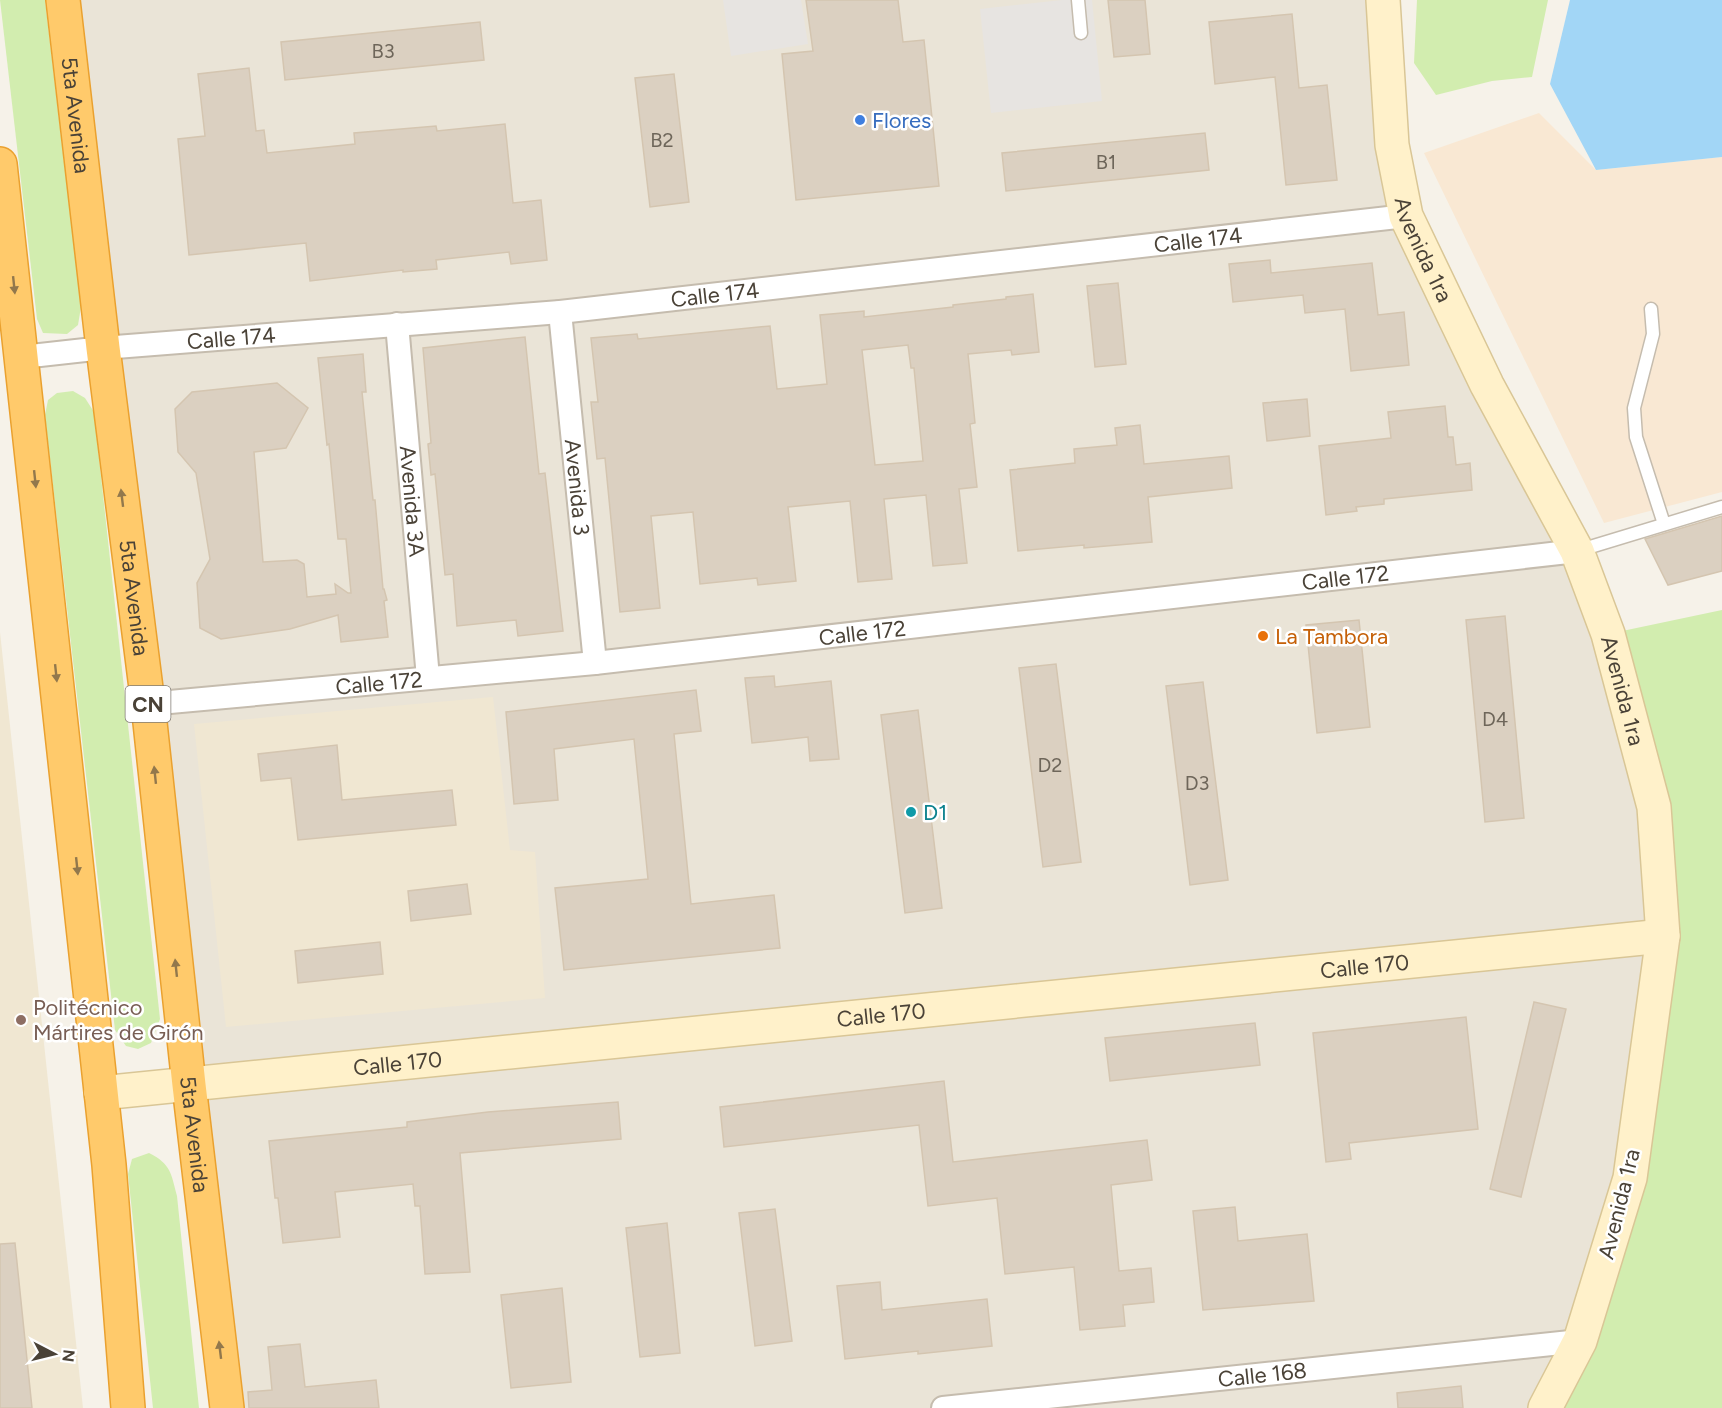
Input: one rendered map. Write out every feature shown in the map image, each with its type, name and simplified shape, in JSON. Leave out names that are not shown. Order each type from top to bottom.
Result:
[{"type":"highway","name":"5ta Avenida","points":[[63,0],[148,704],[227,1408]]},
{"type":"highway","points":[[0,164],[109,1165],[128,1408]]},
{"type":"street","name":"Avenida 1ra","points":[[1383,0],[1392,145],[1406,216],[1487,385],[1577,550],[1608,634],[1654,807],[1663,936],[1630,1178],[1580,1341],[1545,1408]]},
{"type":"street","name":"Calle 174","points":[[22,357],[104,348],[560,312],[1406,216]]},
{"type":"street","name":"Avenida 3","points":[[560,312],[595,663]]},
{"type":"street","name":"Avenida 3A","points":[[397,324],[428,678]]},
{"type":"street","name":"Calle 172","points":[[148,704],[595,663],[1577,550]]},
{"type":"street","name":"Calle 170","points":[[101,1093],[1663,936]]},
{"type":"street","name":"Calle 168","points":[[943,1408],[1580,1341]]},
{"type":"lane","points":[[1078,0],[1082,33]]},
{"type":"lane","points":[[1651,309],[1653,334],[1634,408],[1636,437],[1664,524]]},
{"type":"lane","points":[[1577,550],[1722,507]]},
{"type":"shaded area","name":"Flores","points":[[63,0],[1383,0],[1406,216],[1577,551],[1654,807],[1630,1178],[1545,1408],[227,1408]]},
{"type":"shaded area","points":[[723,0],[801,0],[808,44],[731,56]]},
{"type":"shaded area","points":[[1062,0],[1092,0],[1102,101],[991,113],[980,9]]},
{"type":"shaded area","points":[[1539,113],[1596,170],[1722,157],[1722,492],[1604,523],[1424,153]]},
{"type":"shaded area","name":"Politécnico Mártires de Girón","points":[[0,632],[83,1408],[0,1408]]},
{"type":"shaded area","points":[[493,697],[510,850],[535,852],[545,998],[226,1027],[194,724]]},
{"type":"green space","points":[[0,0],[45,0],[81,307],[78,325],[67,334],[43,333],[37,319]]},
{"type":"green space","points":[[1417,0],[1548,0],[1532,77],[1492,81],[1436,95],[1414,63]]},
{"type":"green space","points":[[73,391],[85,398],[94,412],[160,1019],[151,1043],[138,1049],[126,1046],[115,1030],[45,415],[48,400],[57,393]]},
{"type":"green space","points":[[1722,610],[1722,1408],[1545,1408],[1580,1341],[1663,936],[1608,634]]},
{"type":"green space","points":[[149,1153],[166,1165],[177,1196],[199,1408],[153,1408],[128,1174],[132,1159]]},
{"type":"water","points":[[1570,0],[1722,0],[1722,157],[1596,170],[1550,84]]},
{"type":"building","name":"Flores","points":[[806,0],[898,0],[903,42],[924,40],[939,186],[796,200],[782,54],[813,51]]},
{"type":"building","points":[[1108,0],[1145,0],[1150,54],[1114,57]]},
{"type":"building","points":[[1292,14],[1299,88],[1327,85],[1337,180],[1286,185],[1275,77],[1215,84],[1209,22]]},
{"type":"building","points":[[480,22],[484,60],[285,80],[281,42]]},
{"type":"building","points":[[249,68],[256,131],[264,130],[267,153],[355,144],[354,133],[436,126],[437,131],[505,124],[513,203],[541,200],[547,260],[511,264],[509,252],[436,260],[437,269],[403,272],[403,270],[310,281],[306,243],[189,255],[178,139],[205,136],[198,74]]},
{"type":"building","points":[[674,74],[689,202],[650,207],[635,78]]},
{"type":"building","points":[[1205,133],[1209,170],[1006,191],[1002,153]]},
{"type":"building","points":[[1270,260],[1271,273],[1372,263],[1378,315],[1404,312],[1409,365],[1351,371],[1345,309],[1305,313],[1303,295],[1233,302],[1229,264]]},
{"type":"building","points":[[1118,283],[1126,364],[1095,367],[1087,286]]},
{"type":"building","points":[[1033,294],[1039,352],[1012,355],[1011,350],[968,354],[975,423],[970,424],[977,487],[959,489],[967,563],[933,566],[926,495],[884,499],[892,579],[858,582],[850,501],[788,507],[796,581],[758,585],[757,578],[700,584],[693,512],[651,516],[660,608],[620,612],[605,458],[597,459],[591,402],[598,402],[591,338],[637,334],[638,339],[770,326],[777,389],[827,384],[820,315],[864,311],[864,317],[953,307],[953,305],[1006,299],[1006,297]],"holes":[[[908,345],[911,368],[914,368],[923,461],[875,465],[862,350]]]},
{"type":"building","points":[[525,337],[539,474],[545,473],[563,631],[518,636],[516,620],[457,626],[453,574],[445,575],[435,474],[431,475],[428,444],[431,443],[423,348]]},
{"type":"building","points":[[363,354],[366,392],[362,392],[383,589],[387,600],[384,601],[388,637],[341,642],[338,615],[290,629],[221,639],[200,628],[197,583],[210,559],[196,473],[178,452],[175,409],[192,392],[277,383],[308,408],[286,448],[254,452],[263,562],[297,560],[304,564],[307,597],[336,594],[335,584],[351,593],[346,539],[338,539],[318,358]]},
{"type":"building","points":[[1307,399],[1310,436],[1267,441],[1263,403]]},
{"type":"building","points":[[1445,406],[1448,437],[1453,437],[1456,465],[1470,463],[1472,490],[1384,499],[1384,504],[1356,507],[1357,511],[1326,515],[1319,446],[1391,438],[1388,412]]},
{"type":"building","points":[[1140,425],[1144,464],[1229,456],[1232,488],[1148,497],[1152,542],[1018,551],[1010,470],[1075,463],[1074,449],[1117,445],[1115,428]]},
{"type":"building","points":[[1722,516],[1722,571],[1668,585],[1645,539]]},
{"type":"building","points":[[1505,616],[1524,818],[1485,822],[1466,620]]},
{"type":"building","points":[[1359,620],[1370,727],[1317,733],[1306,625]]},
{"type":"building","points":[[1056,664],[1081,862],[1043,867],[1019,668]]},
{"type":"building","points":[[774,676],[775,687],[831,681],[839,759],[810,761],[808,737],[752,743],[745,678]]},
{"type":"building","points":[[1203,682],[1228,880],[1190,885],[1166,686]]},
{"type":"building","points":[[696,690],[701,731],[674,734],[691,904],[774,895],[780,948],[564,970],[555,888],[648,879],[634,739],[554,749],[558,800],[514,804],[506,712]]},
{"type":"building","name":"D1","points":[[918,710],[942,908],[905,913],[881,715]]},
{"type":"building","points":[[337,745],[342,800],[452,790],[456,825],[298,840],[291,778],[261,781],[258,754]]},
{"type":"building","points":[[467,884],[471,914],[411,921],[408,891]]},
{"type":"building","points":[[380,942],[383,974],[298,983],[295,951]]},
{"type":"building","points":[[1534,1002],[1566,1009],[1521,1197],[1490,1189]]},
{"type":"building","points":[[1466,1017],[1478,1129],[1349,1143],[1351,1159],[1326,1162],[1313,1033]]},
{"type":"building","points":[[1255,1023],[1260,1065],[1110,1081],[1105,1038]]},
{"type":"building","points":[[944,1081],[953,1162],[1147,1140],[1152,1180],[1111,1185],[1119,1271],[1151,1268],[1154,1302],[1123,1305],[1125,1326],[1080,1330],[1074,1267],[1005,1274],[997,1198],[928,1206],[919,1125],[724,1147],[720,1107]]},
{"type":"building","points":[[618,1102],[621,1139],[460,1153],[470,1272],[425,1274],[420,1206],[415,1206],[413,1184],[335,1192],[340,1237],[283,1243],[278,1198],[275,1198],[269,1141],[407,1127],[407,1122],[488,1112]]},
{"type":"building","points":[[1235,1207],[1238,1241],[1307,1234],[1314,1301],[1203,1310],[1193,1211]]},
{"type":"building","points":[[775,1209],[792,1341],[755,1346],[739,1213]]},
{"type":"building","points":[[667,1223],[680,1353],[640,1357],[626,1228]]},
{"type":"building","points":[[15,1243],[32,1408],[0,1408],[0,1244]]},
{"type":"building","points":[[880,1282],[882,1310],[987,1299],[992,1346],[845,1359],[837,1286]]},
{"type":"building","points":[[562,1288],[571,1382],[511,1388],[501,1295]]},
{"type":"building","points":[[300,1344],[305,1387],[376,1380],[379,1408],[249,1408],[248,1392],[272,1390],[268,1347]]},
{"type":"building","points":[[1461,1386],[1463,1408],[1398,1408],[1397,1393]]},
{"type":"place","name":"Flores","points":[[860,120]]},
{"type":"place","name":"La Tambora","points":[[1263,636]]},
{"type":"place","name":"D1","points":[[911,812]]},
{"type":"place","name":"Politécnico Mártires de Girón","points":[[21,1020]]}]
